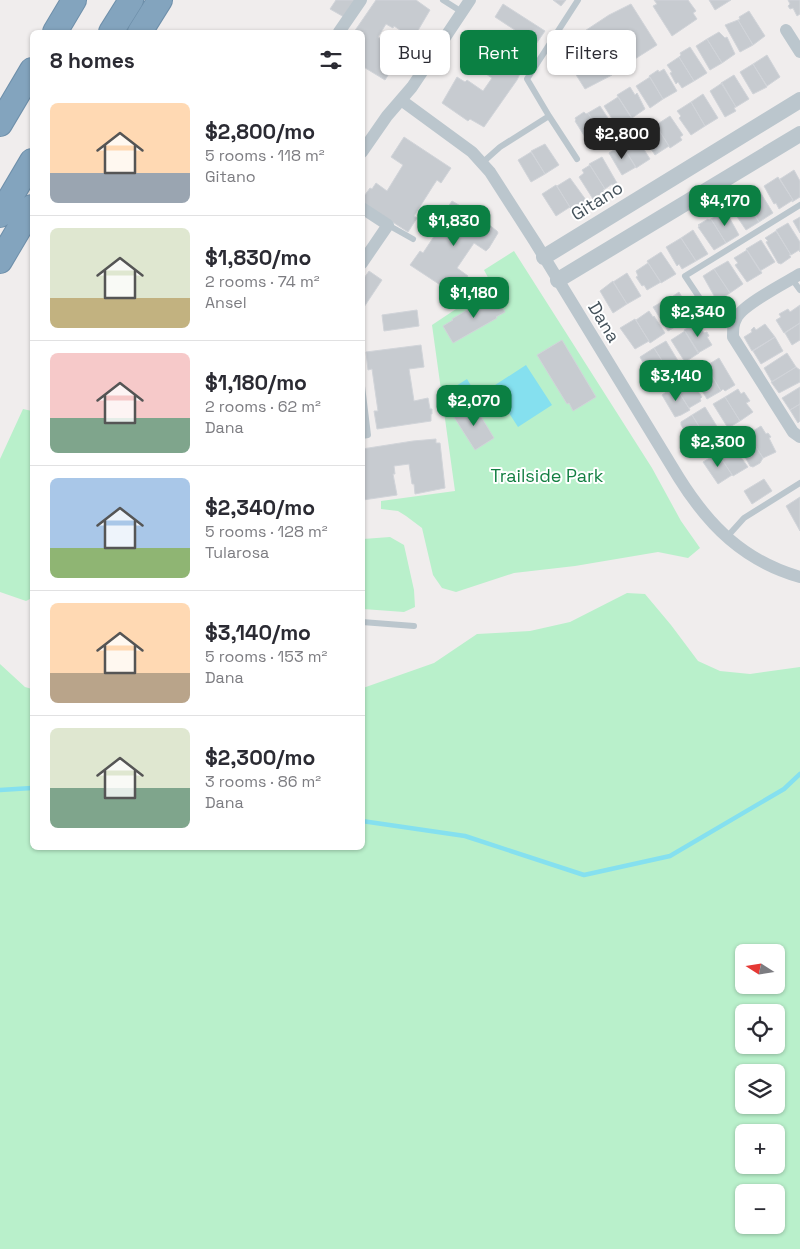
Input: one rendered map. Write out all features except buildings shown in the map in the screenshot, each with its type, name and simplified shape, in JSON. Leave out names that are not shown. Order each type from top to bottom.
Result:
[{"type":"highway","points":[[56,29],[64,0]]},
{"type":"highway","points":[[56,29],[74,0]]},
{"type":"highway","points":[[112,30],[130,0]]},
{"type":"highway","points":[[150,16],[168,0]]},
{"type":"highway","points":[[0,124],[30,73]]},
{"type":"highway","points":[[0,214],[30,164]]},
{"type":"highway","points":[[0,261],[30,210]]},
{"type":"street","points":[[340,30],[361,0]]},
{"type":"street","points":[[365,148],[387,116],[412,87],[470,0]]},
{"type":"street","points":[[786,30],[800,52]]},
{"type":"street","name":"Dana","points":[[401,100],[472,152],[490,172],[693,500],[709,521],[726,538],[757,560],[800,577]]},
{"type":"street","name":"Gitano","points":[[544,257],[800,100]]},
{"type":"street","points":[[558,280],[800,134]]},
{"type":"street","points":[[365,210],[388,224],[365,258]]},
{"type":"street","points":[[796,276],[745,308],[735,320],[733,337],[793,432],[800,437]]},
{"type":"lane","points":[[443,0],[462,12]]},
{"type":"lane","points":[[577,160],[527,79],[578,0]]},
{"type":"lane","points":[[482,163],[500,148],[549,116]]},
{"type":"lane","points":[[735,320],[703,303],[685,276],[800,205]]},
{"type":"lane","points":[[388,224],[413,240]]},
{"type":"lane","points":[[796,276],[800,290]]},
{"type":"lane","points":[[365,410],[368,435],[365,436]]},
{"type":"lane","points":[[726,538],[744,518],[800,483]]},
{"type":"lane","points":[[365,622],[414,626]]},
{"type":"green space","name":"Trailside Park","points":[[514,251],[652,468],[681,521],[700,548],[688,558],[658,552],[575,566],[514,573],[456,592],[442,588],[433,575],[422,528],[398,511],[381,509],[381,501],[455,491],[432,325],[492,285],[484,270]]},
{"type":"green space","points":[[23,409],[30,411],[30,599],[26,601],[0,592],[0,459]]},
{"type":"green space","points":[[390,537],[404,545],[414,590],[415,607],[404,612],[365,609],[365,539]]},
{"type":"green space","points":[[627,593],[645,594],[698,661],[720,671],[750,674],[800,667],[800,1249],[0,1249],[0,664],[25,687],[30,688],[30,850],[365,850],[365,687],[434,663],[477,634],[530,631],[570,622]]},
{"type":"water","points":[[526,365],[552,405],[518,427],[492,387]]},
{"type":"water","points":[[467,379],[473,389],[463,396],[456,386]]},
{"type":"waterway","points":[[365,821],[465,836],[584,875],[670,856],[784,789],[800,774]]},
{"type":"waterway","points":[[0,790],[30,788]]}]
